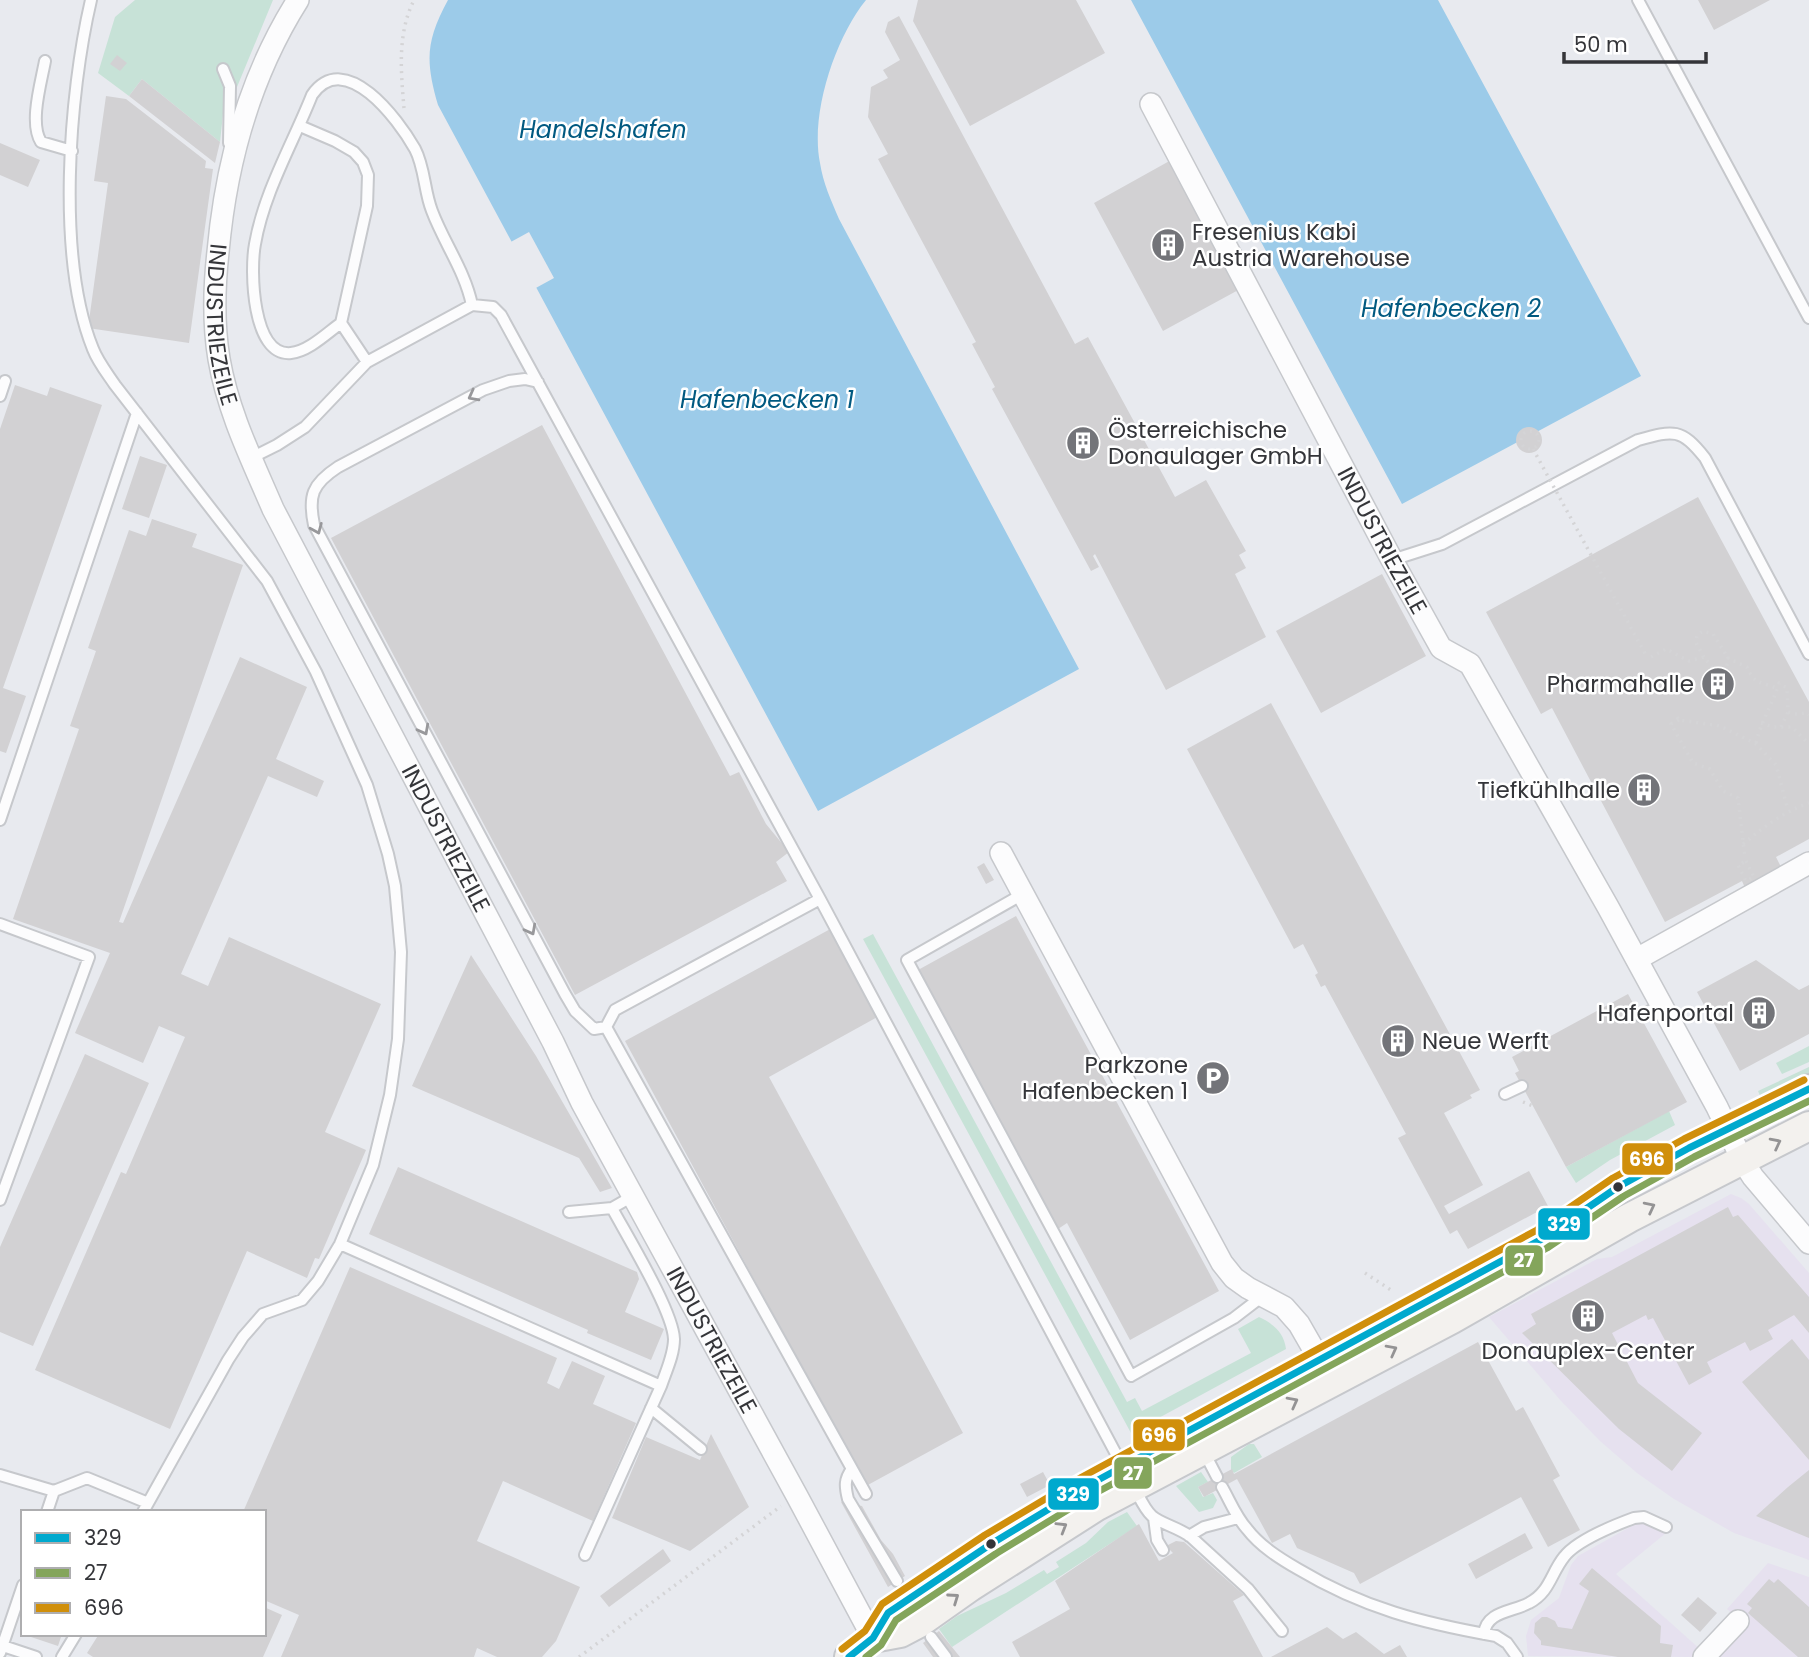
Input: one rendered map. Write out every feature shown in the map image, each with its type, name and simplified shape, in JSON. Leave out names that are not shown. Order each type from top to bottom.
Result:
[{"type":"main road","points":[[849,1657],[873,1638],[900,1633],[919,1623],[1051,1534],[1128,1476],[1326,1371],[1542,1239],[1618,1187],[1809,1089]]},
{"type":"main road","points":[[1326,1371],[1452,1319],[1629,1218],[1809,1126]]},
{"type":"street","name":"INDUSTRIEZEILE","points":[[298,0],[251,95],[228,173],[214,290],[216,335],[225,388],[273,509],[553,1042],[582,1103],[873,1638]]},
{"type":"street","name":"INDUSTRIEZEILE","points":[[1151,104],[1441,648],[1470,664],[1637,959],[1742,1160],[1753,1177],[1809,1243]]},
{"type":"street","points":[[1001,853],[1222,1263],[1234,1278],[1248,1288],[1284,1307],[1299,1324],[1326,1371]]},
{"type":"street","points":[[1637,959],[1809,863]]},
{"type":"street","points":[[1704,1657],[1738,1621]]},
{"type":"lane","points":[[0,1475],[54,1491],[87,1478],[146,1508],[243,1337],[264,1314],[302,1300],[318,1281],[340,1244],[373,1166],[394,1074],[401,992],[401,951],[395,886],[368,785],[348,739],[267,580],[137,414],[97,358],[82,312],[72,241],[72,151],[80,59],[91,0]]},
{"type":"lane","points":[[1639,0],[1809,318]]},
{"type":"lane","points":[[45,61],[35,124],[37,135],[41,142],[72,151]]},
{"type":"lane","points":[[223,69],[230,86],[228,173]]},
{"type":"lane","points":[[300,127],[335,141],[354,152],[363,162],[368,175],[366,206],[341,323],[295,353],[281,353],[273,349],[261,328],[256,299],[255,245],[267,202],[312,95],[318,86],[328,80],[339,78],[365,88],[397,122],[416,150],[432,211],[465,280],[472,305]]},
{"type":"lane","points":[[251,458],[305,427],[367,362],[472,305],[493,307],[501,315],[820,899],[1149,1514],[1189,1536],[1248,1589],[1282,1630]]},
{"type":"lane","points":[[341,323],[367,362]]},
{"type":"lane","points":[[538,382],[525,379],[509,381],[483,390],[338,467],[323,477],[314,490],[310,506],[314,525],[565,994],[575,1011],[594,1029],[606,1027]]},
{"type":"lane","points":[[0,396],[5,382]]},
{"type":"lane","points":[[0,820],[137,414]]},
{"type":"lane","points":[[1392,560],[1442,544],[1638,440],[1659,434],[1684,435],[1705,458],[1809,654]]},
{"type":"lane","points":[[1023,894],[906,960],[1131,1376],[1234,1318],[1264,1295]]},
{"type":"lane","points":[[606,1027],[615,1010],[820,899]]},
{"type":"lane","points":[[0,924],[89,957],[0,1200]]},
{"type":"lane","points":[[1640,1016],[1662,1005]]},
{"type":"lane","points":[[606,1027],[866,1494]]},
{"type":"lane","points":[[1505,1094],[1522,1086]]},
{"type":"lane","points":[[569,1212],[612,1208],[634,1196]]},
{"type":"lane","points":[[585,1555],[661,1386],[673,1348],[671,1324],[612,1208]]},
{"type":"lane","points":[[340,1244],[661,1386]]},
{"type":"lane","points":[[651,1408],[701,1449]]},
{"type":"lane","points":[[1197,1439],[1238,1518],[1258,1542],[1270,1551],[1331,1588],[1406,1618],[1502,1639],[1517,1657]]},
{"type":"lane","points":[[852,1469],[845,1477],[848,1499],[897,1581]]},
{"type":"lane","points":[[48,1510],[54,1491]]},
{"type":"lane","points":[[1484,1634],[1486,1623],[1490,1619],[1542,1595],[1562,1558],[1577,1546],[1634,1518],[1644,1517],[1667,1527]]},
{"type":"lane","points":[[1154,1518],[1157,1539],[1163,1550]]},
{"type":"lane","points":[[1189,1536],[1204,1527],[1238,1518]]},
{"type":"lane","points":[[21,1591],[2,1650],[36,1657]]},
{"type":"lane","points":[[62,1657],[75,1636]]},
{"type":"lane","points":[[931,1637],[946,1657]]},
{"type":"path","points":[[405,109],[401,65],[403,36],[414,0]]},
{"type":"path","points":[[1527,431],[1538,435],[1539,442],[1532,448],[1524,448],[1521,443],[1522,434],[1527,431]]},
{"type":"path","points":[[1532,448],[1649,657],[1666,649],[1689,661],[1704,657]]},
{"type":"path","points":[[1728,658],[1725,676],[1714,671],[1696,643],[1697,635],[1703,631],[1713,634],[1728,658],[1747,667],[1756,682],[1778,689]]},
{"type":"path","points":[[1756,744],[1760,723],[1779,683],[1787,688],[1788,712],[1781,727]]},
{"type":"path","points":[[1788,712],[1794,715],[1809,715]]},
{"type":"path","points":[[1746,859],[1738,865],[1746,881],[1754,877],[1746,859],[1738,798],[1723,791],[1710,769],[1693,763],[1671,724],[1678,718],[1720,726],[1756,744],[1776,765],[1788,810]]},
{"type":"path","points":[[1760,723],[1797,729],[1809,744]]},
{"type":"path","points":[[1743,844],[1788,810],[1809,803]]},
{"type":"path","points":[[1365,1273],[1396,1293]]},
{"type":"path","points":[[579,1657],[797,1496]]},
{"type":"shaded area","points":[[1731,1194],[1749,1204],[1809,1273],[1809,1560],[1734,1533],[1674,1499],[1637,1473],[1600,1441],[1561,1401],[1489,1317],[1597,1259],[1612,1257]]},
{"type":"shaded area","points":[[1639,1522],[1666,1533],[1616,1574],[1701,1650],[1695,1657],[1528,1656],[1526,1636],[1531,1620],[1559,1598],[1571,1565],[1578,1556]]},
{"type":"shaded area","points":[[1768,1563],[1809,1577],[1809,1657],[1712,1657],[1743,1624],[1727,1609]]},
{"type":"green space","points":[[135,0],[273,0],[237,87],[226,86],[220,142],[142,79],[129,96],[98,73],[115,17]]},
{"type":"green space","points":[[873,934],[1127,1402],[1135,1398],[1142,1411],[1251,1353],[1238,1329],[1259,1317],[1277,1330],[1286,1349],[1131,1433],[863,939]]},
{"type":"green space","points":[[1809,1046],[1809,1062],[1782,1074],[1776,1063]]},
{"type":"green space","points":[[1809,1067],[1809,1076],[1761,1098],[1758,1091]]},
{"type":"green space","points":[[1669,1111],[1675,1125],[1610,1160],[1576,1183],[1566,1167]]},
{"type":"green space","points":[[1249,1444],[1254,1444],[1262,1457],[1234,1473],[1231,1469],[1231,1457]]},
{"type":"green space","points":[[1201,1472],[1208,1482],[1198,1487],[1203,1497],[1213,1493],[1217,1500],[1213,1508],[1199,1512],[1176,1486]]},
{"type":"green space","points":[[1127,1512],[1137,1526],[952,1647],[939,1629],[957,1616],[1006,1593],[1044,1570],[1047,1574],[1059,1567],[1056,1562],[1086,1543],[1108,1522]]},
{"type":"water","name":"Hafenbecken 1","points":[[448,0],[866,0],[835,55],[822,100],[818,143],[825,184],[839,219],[1079,669],[818,811],[438,105],[431,75],[430,51],[435,27]]},
{"type":"water","name":"Hafenbecken 2","points":[[1131,0],[1438,0],[1641,376],[1402,504]]},
{"type":"pier","points":[[529,232],[554,278],[534,289],[509,243]]},
{"type":"building","points":[[918,0],[1076,0],[1105,53],[970,126],[913,21]]},
{"type":"building","points":[[1698,0],[1770,0],[1714,30]]},
{"type":"building","points":[[899,16],[1075,344],[1088,337],[1175,497],[1206,480],[1246,551],[1239,555],[1246,568],[1235,574],[1266,637],[1166,690],[1095,554],[1093,556],[1099,567],[1091,571],[992,389],[995,387],[972,344],[976,342],[878,159],[888,154],[868,117],[871,87],[888,78],[883,70],[900,60],[885,32],[888,22]]},
{"type":"building","points":[[117,55],[127,63],[120,71],[110,64]]},
{"type":"building","points":[[142,79],[220,142],[215,163],[129,96]]},
{"type":"building","points":[[106,96],[126,99],[206,161],[205,168],[213,169],[189,343],[88,328],[108,183],[94,181]]},
{"type":"building","points":[[0,143],[40,160],[28,187],[0,175]]},
{"type":"building","name":"Fresenius Kabi Austria Warehouse","points":[[1173,159],[1242,288],[1163,331],[1094,203]]},
{"type":"building","points":[[15,385],[47,396],[50,387],[102,405],[3,688],[26,696],[6,753],[0,751],[0,429]]},
{"type":"building","points":[[542,425],[730,776],[739,772],[766,824],[789,852],[776,862],[787,881],[575,995],[331,538]]},
{"type":"building","points":[[1529,427],[1538,431],[1542,440],[1538,449],[1529,453],[1520,449],[1516,440],[1520,431]]},
{"type":"building","points":[[140,456],[167,465],[149,518],[122,509]]},
{"type":"building","name":"Pharmahalle","points":[[1698,497],[1809,702],[1809,839],[1776,857],[1782,869],[1745,888],[1742,881],[1665,922],[1552,708],[1541,714],[1486,612]]},
{"type":"building","points":[[152,519],[197,534],[192,547],[243,565],[119,922],[123,923],[240,657],[307,687],[276,759],[324,781],[317,797],[268,776],[181,974],[208,986],[229,937],[381,1004],[325,1132],[366,1150],[319,1259],[315,1258],[307,1278],[247,1251],[170,1429],[35,1370],[121,1172],[126,1174],[185,1037],[159,1026],[143,1063],[75,1033],[110,953],[13,919],[79,729],[70,726],[96,651],[88,648],[129,530],[146,536]]},
{"type":"building","points":[[1382,574],[1426,656],[1321,713],[1276,631]]},
{"type":"building","points":[[1271,703],[1480,1090],[1470,1095],[1472,1098],[1444,1113],[1483,1185],[1444,1206],[1449,1214],[1529,1171],[1548,1206],[1468,1249],[1457,1230],[1450,1234],[1398,1138],[1406,1134],[1325,985],[1321,987],[1315,975],[1318,973],[1303,944],[1294,949],[1187,749]]},
{"type":"building","points":[[984,863],[994,880],[986,884],[977,867]]},
{"type":"building","points":[[1016,916],[1219,1291],[1130,1340],[1067,1223],[1058,1229],[918,970]]},
{"type":"building","points":[[834,927],[881,1015],[769,1077],[963,1433],[866,1486],[625,1041]]},
{"type":"building","points":[[471,955],[536,1056],[612,1188],[600,1192],[579,1158],[412,1086]]},
{"type":"building","name":"Hafenportal","points":[[1756,960],[1799,990],[1809,985],[1809,1034],[1740,1071],[1697,992]]},
{"type":"building","points":[[1628,994],[1687,1102],[1566,1167],[1515,1073],[1519,1071],[1512,1057]]},
{"type":"building","points":[[85,1054],[149,1083],[33,1346],[0,1332],[0,1247]]},
{"type":"building","points":[[398,1167],[637,1272],[639,1279],[625,1312],[664,1329],[651,1360],[369,1234]]},
{"type":"building","name":"Donauplex-Center","points":[[1728,1207],[1733,1217],[1738,1215],[1809,1297],[1809,1333],[1794,1315],[1768,1330],[1773,1339],[1750,1351],[1745,1342],[1707,1362],[1712,1372],[1689,1385],[1653,1318],[1648,1320],[1646,1315],[1612,1333],[1638,1383],[1702,1433],[1672,1471],[1619,1429],[1522,1333],[1536,1324],[1531,1314]]},
{"type":"building","points":[[350,1267],[557,1358],[547,1383],[559,1389],[572,1361],[605,1376],[593,1404],[636,1423],[593,1521],[503,1481],[477,1541],[580,1587],[556,1641],[542,1657],[497,1657],[477,1648],[474,1657],[281,1657],[299,1615],[266,1601],[266,1510],[244,1510]]},
{"type":"building","points":[[1792,1339],[1809,1360],[1809,1460],[1742,1382]]},
{"type":"building","points":[[1478,1342],[1516,1411],[1523,1407],[1560,1476],[1553,1480],[1580,1530],[1548,1547],[1521,1497],[1360,1584],[1354,1573],[1297,1548],[1290,1534],[1272,1543],[1237,1479],[1204,1497],[1198,1487],[1232,1469],[1234,1474]]},
{"type":"building","points":[[711,1434],[749,1507],[690,1551],[612,1518],[646,1437],[700,1460]]},
{"type":"building","points":[[1809,1470],[1809,1538],[1756,1516],[1788,1487]]},
{"type":"building","points":[[1043,1472],[1050,1485],[1027,1497],[1020,1484]]},
{"type":"building","points":[[841,1502],[862,1506],[905,1576],[888,1587]]},
{"type":"building","points":[[1139,1524],[1159,1561],[1173,1553],[1166,1546],[1176,1541],[1184,1542],[1244,1595],[1233,1601],[1263,1657],[1020,1657],[1012,1642],[1070,1609],[1055,1581]]},
{"type":"building","points":[[1525,1533],[1533,1548],[1476,1579],[1468,1564]]},
{"type":"building","points":[[663,1549],[671,1561],[609,1607],[600,1596]]},
{"type":"building","points":[[1592,1568],[1661,1626],[1660,1643],[1673,1645],[1671,1657],[1618,1657],[1541,1645],[1534,1633],[1535,1623],[1542,1617],[1547,1617],[1555,1621],[1558,1627],[1572,1629],[1589,1591],[1579,1584]]},
{"type":"building","points":[[1769,1579],[1774,1583],[1778,1579],[1809,1607],[1809,1657],[1798,1657],[1748,1613],[1752,1608],[1747,1604]]},
{"type":"building","points":[[1698,1597],[1717,1613],[1700,1632],[1681,1615]]},
{"type":"building","points":[[266,1608],[282,1615],[263,1657],[93,1657],[87,1653],[98,1636],[266,1636]]},
{"type":"building","points":[[1327,1627],[1343,1639],[1356,1632],[1384,1654],[1400,1645],[1407,1657],[1271,1657]]},
{"type":"building","points":[[939,1631],[960,1657],[933,1657],[923,1643]]},
{"type":"building","points":[[28,1636],[61,1636],[58,1646]]},
{"type":"transit line","name":"696","points":[[842,1649],[865,1631],[882,1604],[985,1535],[1082,1477],[1537,1230],[1613,1178],[1684,1139],[1804,1080]]},
{"type":"transit line","name":"329","points":[[849,1657],[873,1638],[888,1613],[991,1544],[1087,1486],[1542,1239],[1618,1187],[1689,1148],[1809,1089]]},
{"type":"transit line","name":"27","points":[[866,1657],[881,1645],[896,1620],[997,1553],[1092,1495],[1547,1248],[1624,1196],[1694,1157],[1809,1101]]},
{"type":"place","name":"Fresenius Kabi Austria Warehouse","points":[[1168,245]]},
{"type":"place","name":"Österreichische Donaulager GmbH","points":[[1083,443]]},
{"type":"place","name":"Pharmahalle","points":[[1718,684]]},
{"type":"place","name":"Tiefkühlhalle","points":[[1644,790]]},
{"type":"place","name":"Hafenportal","points":[[1759,1013]]},
{"type":"place","name":"Neue Werft","points":[[1398,1041]]},
{"type":"place","name":"Parkzone Hafenbecken 1","points":[[1213,1078]]},
{"type":"place","name":"Donauplex-Center","points":[[1588,1316]]},
{"type":"water label","name":"Handelshafen","points":[[603,130]]}]
